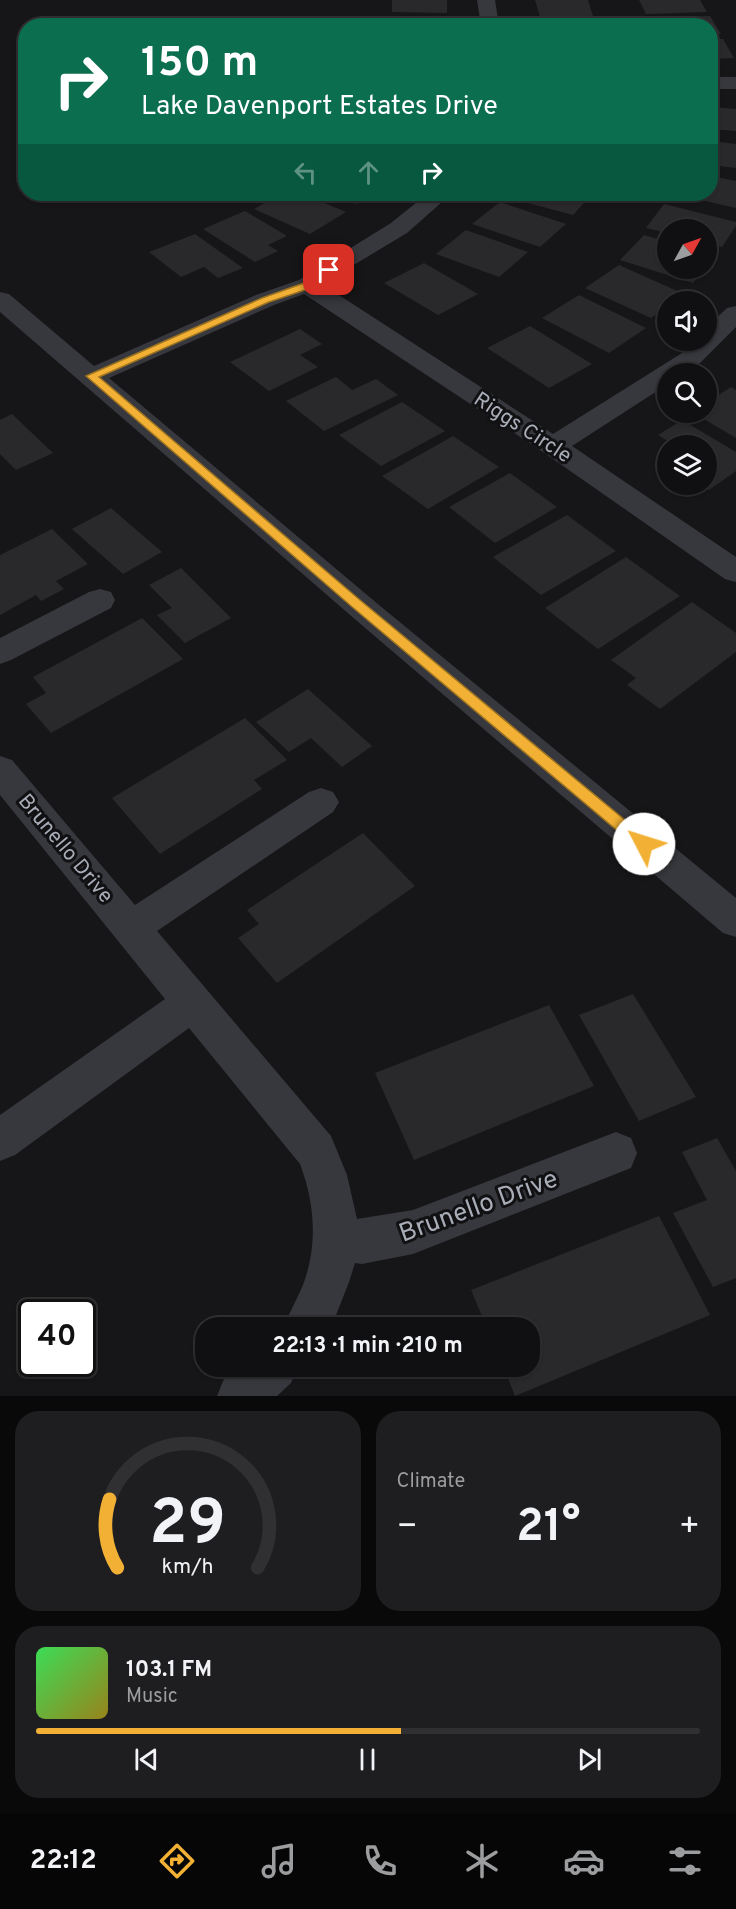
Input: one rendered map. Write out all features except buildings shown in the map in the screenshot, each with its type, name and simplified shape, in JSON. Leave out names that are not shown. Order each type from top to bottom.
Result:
[{"type":"street","points":[[486,0],[489,18]]},
{"type":"street","points":[[718,83],[736,83]]},
{"type":"street","points":[[92,376],[266,300],[307,285],[399,228],[432,201]]},
{"type":"street","name":"Riggs Circle","points":[[307,285],[553,446],[736,572]]},
{"type":"street","points":[[0,299],[338,588],[736,921]]},
{"type":"street","points":[[553,446],[691,358],[736,313]]},
{"type":"street","points":[[0,652],[100,600]]},
{"type":"street","name":"Brunello Drive","points":[[0,770],[133,927],[316,1151],[328,1178],[336,1207],[337,1237],[331,1269],[321,1299],[312,1317]]},
{"type":"street","points":[[133,927],[321,802]]},
{"type":"street","points":[[0,1140],[194,1001]]},
{"type":"street","name":"Brunello Drive","points":[[337,1237],[362,1242],[413,1232],[616,1153]]},
{"type":"street","points":[[241,1396],[262,1377]]},
{"type":"route","points":[[329,270],[307,285],[266,300],[92,376],[356,603],[644,844]]}]
